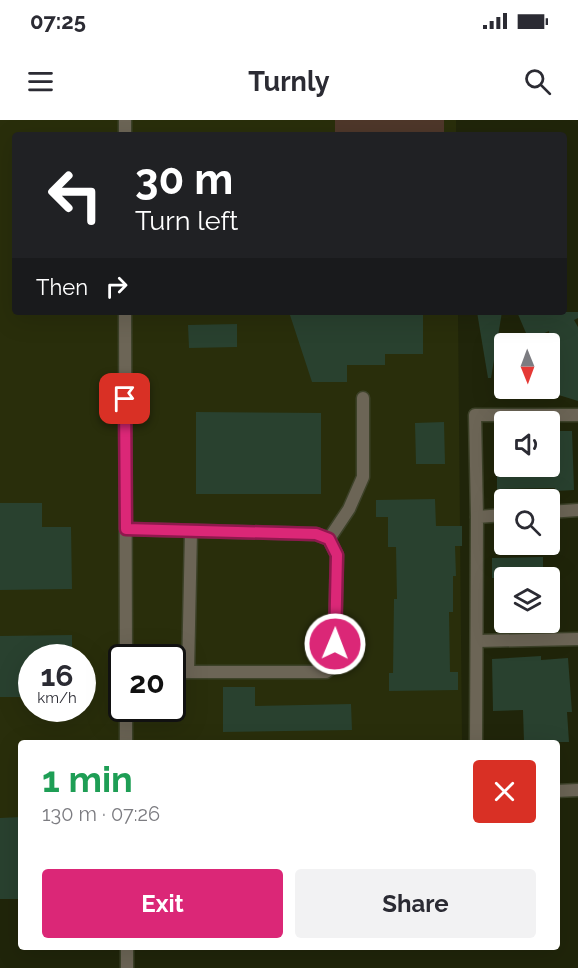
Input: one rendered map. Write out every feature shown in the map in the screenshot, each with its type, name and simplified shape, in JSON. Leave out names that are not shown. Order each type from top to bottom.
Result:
[{"type":"street","points":[[125,315],[126,644]]},
{"type":"street","points":[[329,539],[349,508],[363,477],[363,398]]},
{"type":"street","points":[[476,740],[478,641],[475,415],[578,415]]},
{"type":"street","points":[[560,511],[578,510]]},
{"type":"street","points":[[477,517],[494,516]]},
{"type":"street","points":[[126,529],[316,534],[329,539],[337,555],[334,666],[326,672],[189,672],[191,531]]},
{"type":"street","points":[[478,641],[578,639]]},
{"type":"street","points":[[126,722],[126,740]]},
{"type":"street","points":[[560,791],[578,790]]},
{"type":"street","points":[[127,950],[127,968]]},
{"type":"shaded area","points":[[0,120],[456,120],[456,132],[12,132],[12,315],[458,315],[462,740],[18,740],[18,851],[0,851]]},
{"type":"shaded area","points":[[335,120],[444,120],[444,132],[335,132]]},
{"type":"building","points":[[567,312],[578,312],[578,318],[574,320],[578,327],[578,401],[560,395],[560,333],[549,333],[549,331],[526,333],[518,315],[567,315]]},
{"type":"building","points":[[290,315],[423,315],[423,354],[385,354],[385,365],[347,365],[347,382],[312,382]]},
{"type":"building","points":[[478,315],[502,315],[498,333],[494,333],[491,378],[488,378]]},
{"type":"building","points":[[237,324],[237,347],[189,348],[188,325]]},
{"type":"building","points":[[196,412],[321,413],[321,494],[196,494]]},
{"type":"building","points":[[444,422],[445,464],[416,464],[415,423]]},
{"type":"building","points":[[560,431],[572,431],[574,490],[497,489],[497,477],[560,477]]},
{"type":"building","points":[[435,499],[436,526],[462,526],[462,546],[455,546],[456,576],[453,576],[453,612],[449,612],[450,672],[458,672],[458,690],[389,691],[389,673],[393,673],[394,599],[397,599],[396,547],[388,547],[388,517],[376,517],[376,500]]},
{"type":"building","points":[[0,503],[42,503],[42,527],[71,527],[72,589],[0,590]]},
{"type":"building","points":[[543,557],[543,567],[494,567],[494,578],[492,578],[492,558]]},
{"type":"building","points":[[72,635],[72,644],[18,644],[18,697],[0,697],[0,636]]},
{"type":"building","points":[[541,656],[541,660],[568,658],[572,712],[567,712],[569,742],[524,740],[523,710],[493,711],[492,659]]},
{"type":"building","points":[[223,687],[255,687],[255,706],[351,704],[352,730],[223,732]]},
{"type":"building","points":[[18,817],[18,899],[0,899],[0,818]]},
{"type":"route","points":[[125,399],[126,529],[316,534],[329,539],[337,555],[335,644]]}]
